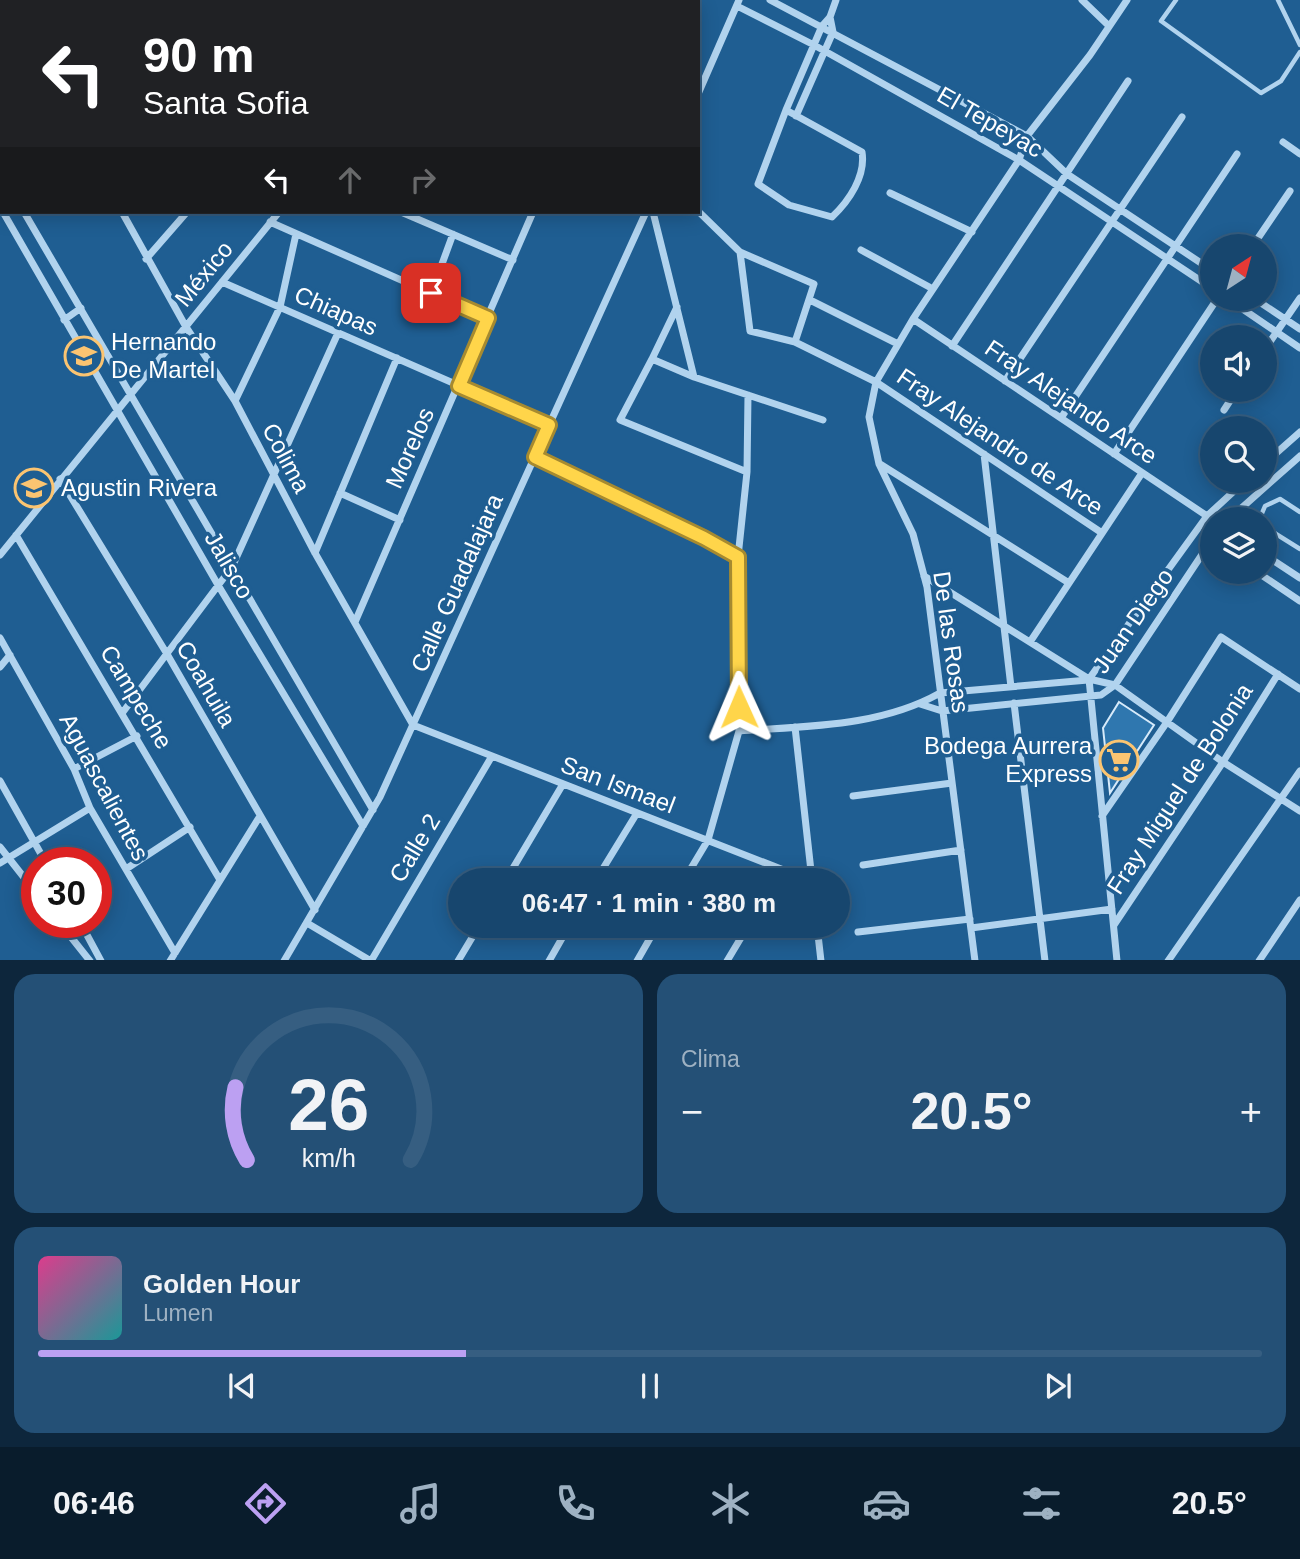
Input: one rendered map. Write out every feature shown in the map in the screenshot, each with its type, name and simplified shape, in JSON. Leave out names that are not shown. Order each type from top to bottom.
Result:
[{"type":"street","name":"El Tepeyac","points":[[770,0],[1027,136],[1067,174],[1200,262]]},
{"type":"street","points":[[786,110],[862,152],[864,163],[861,176],[842,207],[832,217],[789,205],[758,184],[786,110],[836,0]]},
{"type":"street","points":[[1082,0],[1109,26]]},
{"type":"street","name":"De las Rosas","points":[[975,960],[924,576],[913,534],[879,464],[869,416],[876,383],[913,319],[1019,160],[1027,136],[1090,55],[1126,0]]},
{"type":"street","name":"El Tepeyac","points":[[738,3],[1019,160],[1200,281]]},
{"type":"street","points":[[700,89],[738,3]]},
{"type":"street","points":[[796,116],[832,32],[830,17]]},
{"type":"street","points":[[952,346],[1128,81]]},
{"type":"street","points":[[1005,381],[1182,117]]},
{"type":"street","points":[[1283,142],[1300,154]]},
{"type":"street","points":[[1061,418],[1237,154]]},
{"type":"street","points":[[1261,234],[1290,191]]},
{"type":"street","points":[[890,192],[972,232]]},
{"type":"street","points":[[700,213],[740,252],[814,284],[795,342],[750,331],[740,252]]},
{"type":"street","name":"Jalisco","points":[[5,214],[218,585],[363,826]]},
{"type":"street","name":"Jalisco","points":[[25,214],[373,810]]},
{"type":"street","name":"Colima","points":[[123,214],[186,327],[235,401],[315,553],[413,725]]},
{"type":"street","points":[[146,259],[185,214]]},
{"type":"street","name":"México","points":[[0,555],[277,214]]},
{"type":"street","points":[[406,214],[513,260]]},
{"type":"street","name":"Morelos","points":[[355,622],[532,214]]},
{"type":"street","name":"Calle Guadalajara","points":[[285,960],[373,810],[645,214]]},
{"type":"street","points":[[654,214],[694,377]]},
{"type":"street","points":[[270,222],[488,318]]},
{"type":"street","points":[[235,401],[280,307],[296,234]]},
{"type":"street","points":[[431,293],[453,234]]},
{"type":"street","points":[[861,250],[933,289]]},
{"type":"street","name":"Chiapas","points":[[222,282],[549,425]]},
{"type":"street","points":[[1300,298],[1277,332],[1300,348]]},
{"type":"street","points":[[810,300],[898,344]]},
{"type":"street","points":[[677,307],[620,420],[747,472]]},
{"type":"street","points":[[64,320],[81,308]]},
{"type":"street","points":[[1114,454],[1208,312]]},
{"type":"street","points":[[1247,312],[1267,325]]},
{"type":"street","points":[[1274,312],[1300,329]]},
{"type":"street","name":"Fray Alejando Arce","points":[[913,319],[1200,511]]},
{"type":"street","points":[[123,712],[232,567],[338,333]]},
{"type":"street","name":"Fray Alejandro de Arce","points":[[795,342],[876,383],[1102,533]]},
{"type":"street","points":[[315,553],[397,358]]},
{"type":"street","points":[[652,359],[694,377],[823,420]]},
{"type":"street","points":[[691,868],[708,840],[739,731],[738,557],[747,472],[748,395]]},
{"type":"street","points":[[1224,410],[1229,402]]},
{"type":"street","points":[[1277,452],[1300,432]]},
{"type":"street","points":[[984,454],[1011,687]]},
{"type":"street","points":[[1243,507],[1300,456]]},
{"type":"street","points":[[535,457],[738,557]]},
{"type":"street","points":[[879,464],[1069,583]]},
{"type":"street","points":[[1030,642],[1142,472]]},
{"type":"street","name":"Coahuila","points":[[60,479],[166,654],[314,910]]},
{"type":"street","name":"Juan Diego","points":[[1220,507],[1234,493]]},
{"type":"street","points":[[340,494],[400,520]]},
{"type":"street","name":"Juan Diego","points":[[1089,680],[1200,528]]},
{"type":"street","points":[[1196,532],[1200,534]]},
{"type":"street","name":"Campeche","points":[[16,535],[220,880]]},
{"type":"street","name":"Juan Diego","points":[[942,711],[1101,695],[1115,685],[1200,559]]},
{"type":"street","points":[[1277,563],[1300,578]]},
{"type":"street","points":[[924,576],[1089,680]]},
{"type":"street","points":[[1275,584],[1300,601]]},
{"type":"street","points":[[1102,816],[1221,637],[1300,690]]},
{"type":"street","name":"Aguascalientes","points":[[0,638],[74,769],[90,808],[173,957]]},
{"type":"street","points":[[0,667],[10,655]]},
{"type":"street","name":"Fray Miguel de Bolonia","points":[[1114,925],[1278,674]]},
{"type":"street","points":[[739,731],[846,723],[920,704],[940,693],[1089,680],[1115,685],[1223,762],[1300,811]]},
{"type":"street","name":"Fray Miguel de Bolonia","points":[[1089,680],[1117,960]]},
{"type":"street","points":[[1014,703],[1045,960]]},
{"type":"street","points":[[920,704],[942,711]]},
{"type":"street","name":"San Ismael","points":[[413,725],[778,868]]},
{"type":"street","points":[[795,727],[810,868]]},
{"type":"street","points":[[74,769],[137,736]]},
{"type":"street","name":"Calle 2","points":[[372,960],[492,756]]},
{"type":"street","points":[[1169,960],[1300,771]]},
{"type":"street","points":[[0,781],[38,847]]},
{"type":"street","points":[[853,796],[952,783]]},
{"type":"street","points":[[513,868],[563,784]]},
{"type":"street","points":[[0,863],[90,808]]},
{"type":"street","points":[[603,868],[637,813]]},
{"type":"street","points":[[173,957],[260,816]]},
{"type":"street","points":[[126,869],[190,827]]},
{"type":"street","points":[[0,847],[21,873]]},
{"type":"street","points":[[863,865],[961,850]]},
{"type":"street","points":[[1260,960],[1300,900]]},
{"type":"street","points":[[971,928],[1040,921],[1112,909]]},
{"type":"street","points":[[858,932],[970,919]]},
{"type":"street","points":[[307,923],[369,960]]},
{"type":"street","points":[[72,938],[89,960]]},
{"type":"street","points":[[88,938],[100,960]]},
{"type":"street","points":[[459,960],[472,938]]},
{"type":"street","points":[[550,960],[562,938]]},
{"type":"street","points":[[638,960],[650,938]]},
{"type":"street","points":[[728,960],[741,938]]},
{"type":"street","points":[[818,938],[821,960]]},
{"type":"lane","points":[[1176,0],[1161,21],[1261,93],[1282,81],[1300,52]]},
{"type":"lane","points":[[1278,0],[1300,45]]},
{"type":"lane","points":[[1294,33],[1300,30]]},
{"type":"lane","points":[[1265,507],[1280,499],[1300,512]]},
{"type":"lane","points":[[1277,535],[1300,549]]},
{"type":"building","name":"Bodega Aurrera Express","points":[[1119,702],[1154,725],[1110,793],[1103,728]]},
{"type":"place","name":"Hernando De Martel","points":[[84,356]]},
{"type":"place","name":"Agustin Rivera","points":[[34,488]]},
{"type":"place","name":"Bodega Aurrera Express","points":[[1119,760]]},
{"type":"route","points":[[431,293],[488,318],[459,386],[549,425],[535,457],[738,557],[739,707]]}]
